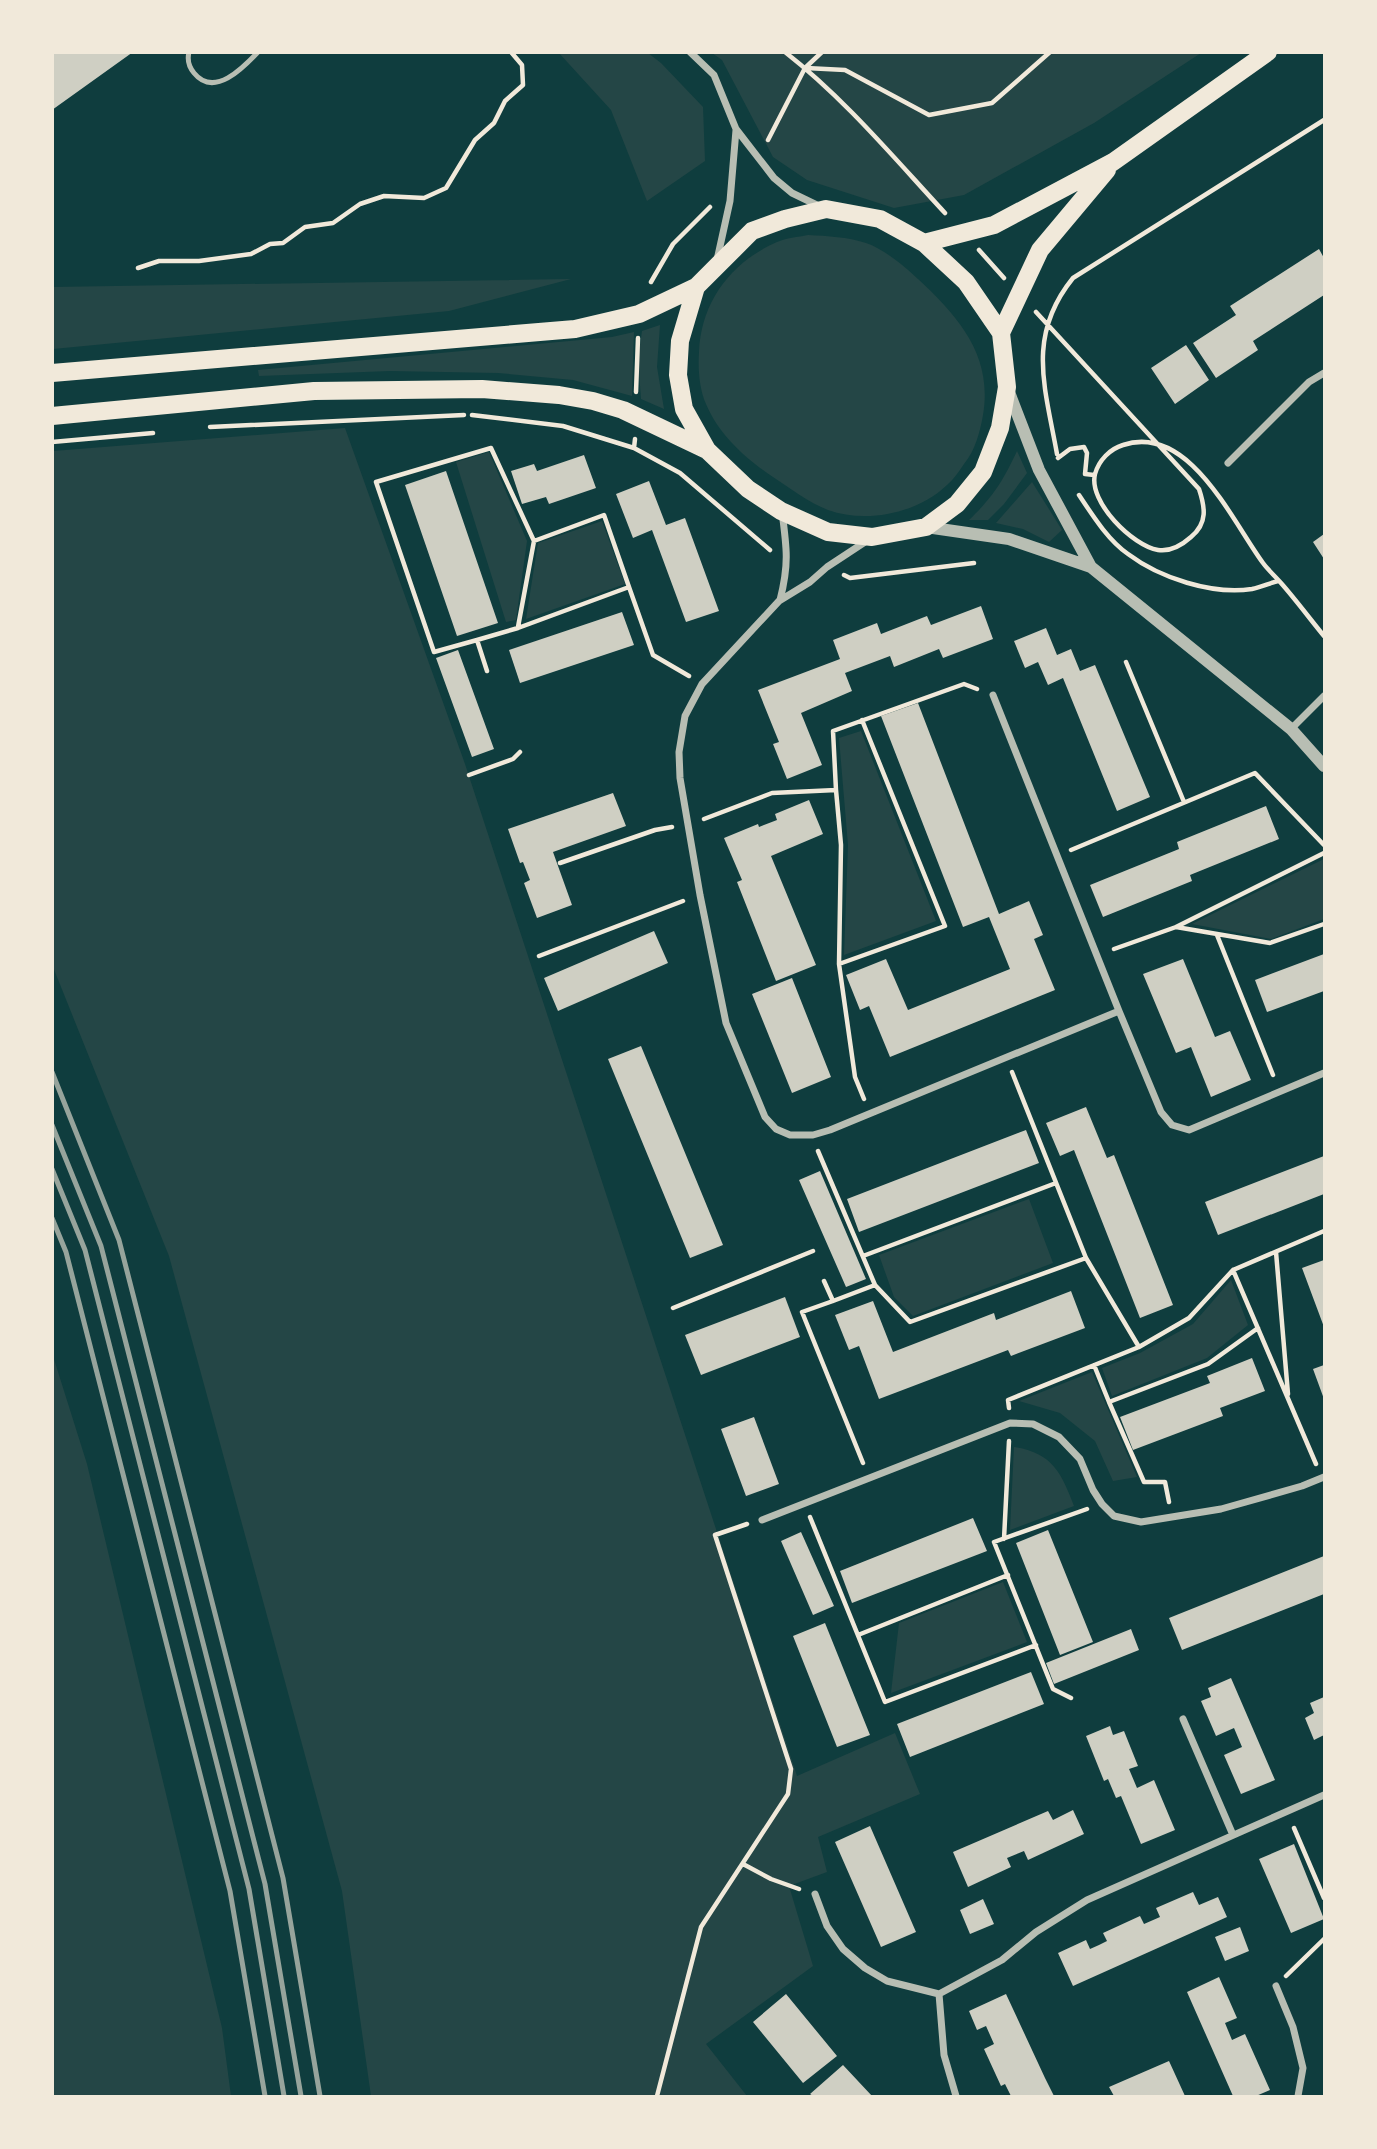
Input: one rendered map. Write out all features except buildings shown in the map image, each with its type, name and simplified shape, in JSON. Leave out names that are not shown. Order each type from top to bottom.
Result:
[{"type":"main road","points":[[924,243],[994,225],[1113,162],[1268,52]]},
{"type":"main road","points":[[1001,332],[1040,250],[1113,162]]},
{"type":"main road","points":[[52,373],[575,328],[639,314],[696,287],[752,231],[826,209],[880,219],[924,243],[966,282],[1001,332],[1007,387],[1000,428],[983,472],[957,504],[926,527],[872,537],[828,532],[781,511],[748,489],[707,450],[684,409],[678,375],[680,341],[696,287]]},
{"type":"main road","points":[[52,416],[314,391],[482,389],[559,394],[593,401],[624,410],[707,450]]},
{"type":"street","points":[[690,52],[713,75],[736,129],[774,178],[792,193],[826,209]]},
{"type":"street","points":[[716,265],[730,201],[736,129]]},
{"type":"street","points":[[1228,463],[1309,382],[1325,373]]},
{"type":"street","points":[[1007,387],[1039,470],[1091,567]]},
{"type":"street","points":[[779,601],[787,572],[788,554],[781,511]]},
{"type":"street","points":[[926,527],[1009,539],[1091,567],[1290,729],[1325,766]]},
{"type":"street","points":[[872,537],[779,601],[702,684],[685,716],[679,752],[680,778],[700,895],[726,1023],[765,1117],[776,1129],[790,1135],[813,1135],[1119,1011]]},
{"type":"street","points":[[993,695],[1161,1112],[1172,1125],[1189,1130],[1325,1073]]},
{"type":"street","points":[[1290,729],[1325,696]]},
{"type":"street","points":[[762,1520],[1010,1423],[1033,1424],[1059,1437],[1080,1459],[1102,1504],[1114,1516],[1141,1522],[1221,1508],[1323,1477]]},
{"type":"street","points":[[1183,1719],[1233,1835]]},
{"type":"street","points":[[815,1894],[827,1926],[843,1949],[864,1968],[887,1981],[939,1994],[1002,1960],[1036,1931],[1087,1900],[1325,1795]]},
{"type":"street","points":[[1276,1986],[1293,2027],[1303,2068],[1298,2096]]},
{"type":"street","points":[[939,1994],[944,2056],[956,2096]]},
{"type":"lane","points":[[189,52],[190,68],[196,76],[205,82],[216,83],[228,78],[258,52]]},
{"type":"path","points":[[138,268],[159,261],[199,261],[251,254],[270,244],[283,243],[305,227],[333,223],[360,204],[384,195],[424,198],[446,188],[475,140],[494,123],[505,101],[523,85],[522,65],[511,52]]},
{"type":"path","points":[[785,52],[854,115],[948,217]]},
{"type":"path","points":[[805,68],[822,52]]},
{"type":"path","points":[[805,68],[845,70],[929,115],[992,103],[1050,52]]},
{"type":"path","points":[[1062,467],[1042,373],[1043,338],[1058,297],[1073,278],[1325,120]]},
{"type":"path","points":[[976,248],[1004,278]]},
{"type":"path","points":[[1033,309],[1199,489],[1204,505],[1204,519],[1197,532],[1180,546],[1161,551],[1135,541],[1104,507],[1097,496],[1094,475],[1110,450],[1125,444],[1143,442],[1161,445],[1177,453],[1209,482],[1264,565],[1325,636]]},
{"type":"path","points":[[210,427],[473,415],[563,426],[634,448]]},
{"type":"path","points":[[52,442],[154,432]]},
{"type":"path","points":[[1058,458],[1084,446],[1087,453],[1085,474],[1094,475]]},
{"type":"path","points":[[518,628],[534,541],[491,448],[376,482],[434,652],[518,628],[629,587]]},
{"type":"path","points":[[1078,494],[1097,521],[1127,554],[1168,578],[1209,588],[1251,589],[1279,581]]},
{"type":"path","points":[[534,541],[604,515],[653,654],[702,684]]},
{"type":"path","points":[[477,640],[487,671]]},
{"type":"path","points":[[1126,662],[1184,802]]},
{"type":"path","points":[[870,1113],[855,1077],[839,964],[841,845],[833,731],[964,684],[993,695]]},
{"type":"path","points":[[839,964],[945,926],[862,720]]},
{"type":"path","points":[[469,775],[513,759],[520,752]]},
{"type":"path","points":[[1057,855],[1255,773],[1325,845]]},
{"type":"path","points":[[560,863],[655,830],[724,813],[772,793],[836,790]]},
{"type":"path","points":[[1097,955],[1175,927],[1325,853]]},
{"type":"path","points":[[539,956],[700,895]]},
{"type":"path","points":[[1175,927],[1270,943],[1325,924]]},
{"type":"path","points":[[1217,934],[1280,1092]]},
{"type":"path","points":[[1006,1058],[1086,1258],[1139,1347]]},
{"type":"path","points":[[813,1135],[875,1285],[910,1322],[1086,1258]]},
{"type":"path","points":[[863,1256],[1056,1183]]},
{"type":"path","points":[[1004,1539],[1010,1423],[1008,1400],[1139,1347],[1189,1318],[1233,1269],[1325,1231]]},
{"type":"path","points":[[673,1308],[813,1251]]},
{"type":"path","points":[[1276,1252],[1288,1399]]},
{"type":"path","points":[[1233,1269],[1323,1477]]},
{"type":"path","points":[[824,1281],[833,1301]]},
{"type":"path","points":[[869,1477],[803,1312],[875,1285]]},
{"type":"path","points":[[1109,1402],[1208,1364],[1258,1328]]},
{"type":"path","points":[[1094,1365],[1144,1482],[1165,1482],[1173,1517]]},
{"type":"path","points":[[804,1503],[885,1702],[1036,1645]]},
{"type":"path","points":[[1071,1698],[1053,1689],[994,1542],[1102,1504]]},
{"type":"path","points":[[657,2096],[701,1927],[788,1794],[791,1769],[715,1535],[762,1520]]},
{"type":"path","points":[[858,1635],[1008,1575]]},
{"type":"path","points":[[1287,1813],[1325,1898]]},
{"type":"path","points":[[743,1864],[789,1886]]},
{"type":"path","points":[[1276,1986],[1325,1939]]},
{"type":"shaded area","points":[[559,53],[648,53],[703,107],[705,161],[647,201],[611,110]]},
{"type":"shaded area","points":[[712,53],[1201,53],[1094,123],[964,195],[894,208],[807,180],[773,157],[722,60]]},
{"type":"shaded area","points":[[808,235],[859,241],[894,258],[947,308],[970,339],[978,356],[985,394],[982,421],[974,447],[947,485],[922,503],[907,509],[875,516],[859,516],[828,510],[814,503],[743,454],[718,426],[704,398],[700,385],[699,352],[701,334],[712,300],[733,272],[761,250],[781,241]]},
{"type":"shaded area","points":[[571,279],[449,311],[53,349],[53,287]]},
{"type":"shaded area","points":[[660,325],[657,367],[664,409],[641,399],[638,359],[642,331]]},
{"type":"shaded area","points":[[634,332],[632,396],[573,380],[498,373],[390,371],[259,376],[258,370],[612,337]]},
{"type":"shaded area","points":[[345,428],[465,764],[797,1776],[895,1733],[920,1794],[818,1837],[827,1872],[789,1886],[813,1966],[706,2044],[747,2096],[371,2096],[342,1891],[169,1256],[53,967],[53,451]]},
{"type":"shaded area","points":[[1017,451],[1027,473],[988,520],[969,520],[997,488]]},
{"type":"shaded area","points":[[489,452],[527,541],[516,620],[506,622],[456,462]]},
{"type":"shaded area","points":[[1032,482],[1062,530],[1049,542],[1023,529],[996,523]]},
{"type":"shaded area","points":[[602,521],[625,584],[526,619],[538,543]]},
{"type":"shaded area","points":[[861,731],[936,921],[844,955],[848,845],[839,738]]},
{"type":"shaded area","points":[[1324,859],[1324,919],[1271,939],[1192,924]]},
{"type":"shaded area","points":[[1029,1199],[1053,1263],[913,1316],[894,1297],[879,1255]]},
{"type":"shaded area","points":[[1231,1280],[1248,1325],[1207,1358],[1112,1396],[1102,1368],[1140,1353],[1193,1324]]},
{"type":"shaded area","points":[[53,1356],[87,1464],[222,2028],[231,2096],[53,2096]]},
{"type":"shaded area","points":[[1092,1372],[1137,1477],[1113,1481],[1095,1441],[1060,1413],[1019,1401]]},
{"type":"shaded area","points":[[1014,1447],[1046,1459],[1059,1474],[1074,1506],[1010,1530]]},
{"type":"shaded area","points":[[1003,1582],[1027,1642],[891,1693],[899,1623]]},
{"type":"railway","points":[[52,1072],[119,1240],[283,1878],[320,2096]]},
{"type":"railway","points":[[52,1125],[101,1246],[265,1884],[301,2096]]},
{"type":"railway","points":[[52,1169],[85,1250],[249,1889],[284,2096]]},
{"type":"railway","points":[[52,1218],[66,1252],[230,1891],[265,2096]]}]
